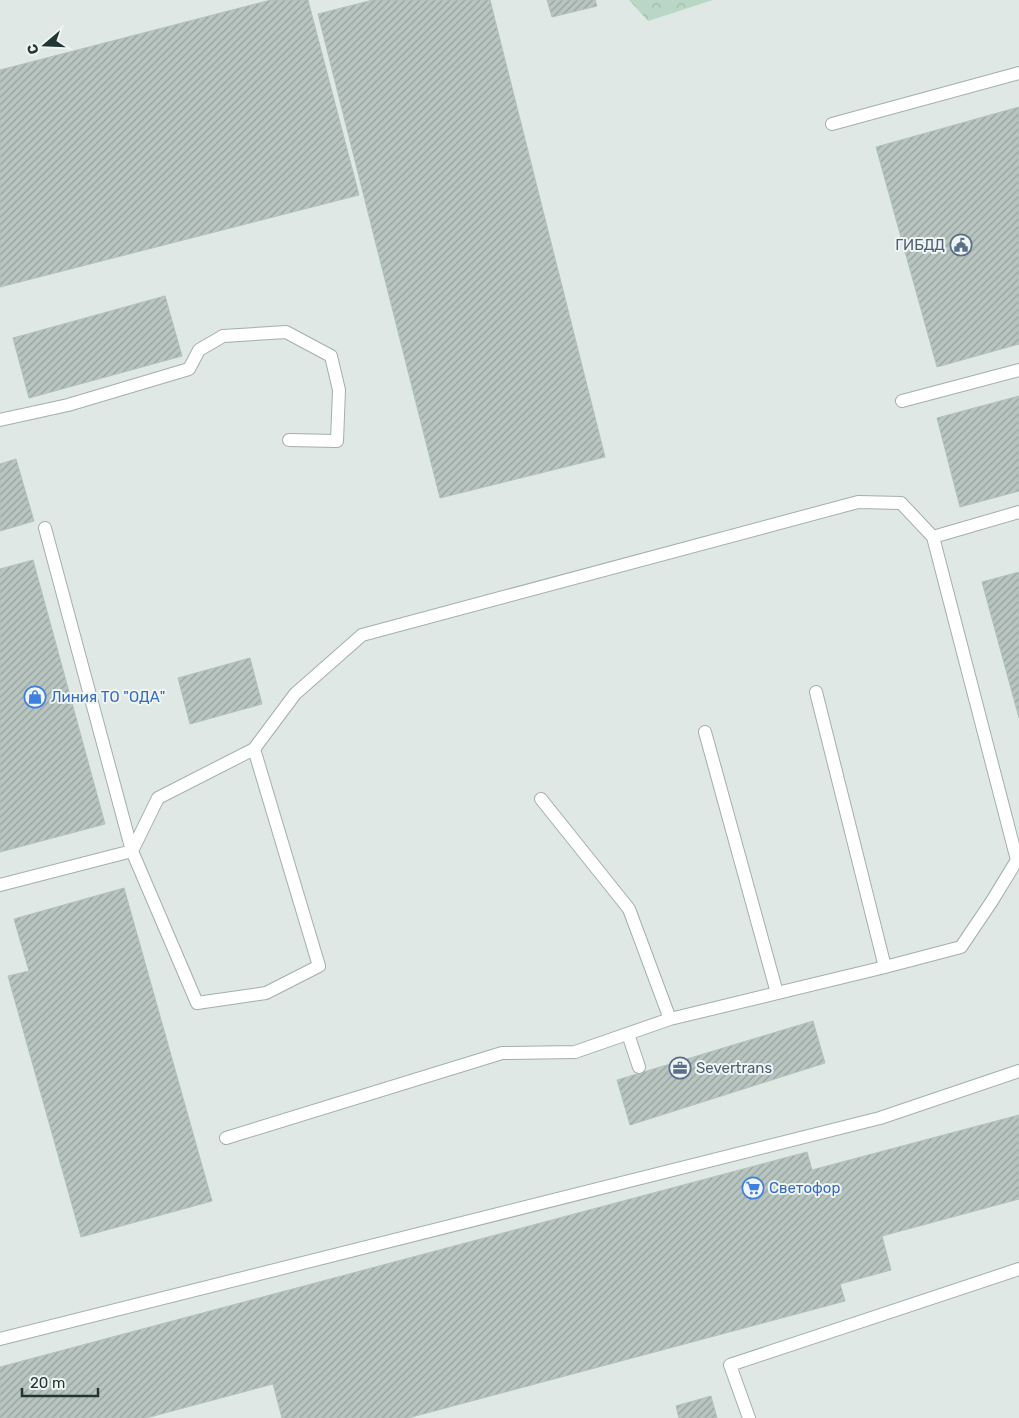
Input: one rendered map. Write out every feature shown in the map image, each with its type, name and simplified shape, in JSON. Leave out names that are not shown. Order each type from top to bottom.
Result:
[{"type":"lane","points":[[832,124],[1019,73]]},
{"type":"lane","points":[[0,420],[68,405],[189,369],[199,350],[223,336],[286,332],[331,356],[338,390],[337,441],[289,440]]},
{"type":"lane","points":[[902,401],[1019,370]]},
{"type":"lane","points":[[0,885],[132,851],[158,798],[254,749],[295,694],[362,635],[858,502],[901,503],[933,537],[1018,860],[961,947],[670,1019],[575,1052],[502,1053],[226,1138]]},
{"type":"lane","points":[[933,537],[1019,512]]},
{"type":"lane","points":[[45,528],[132,851],[197,1003],[266,993],[319,966],[254,749]]},
{"type":"lane","points":[[816,692],[885,967]]},
{"type":"lane","points":[[705,732],[777,993]]},
{"type":"lane","points":[[541,800],[629,909],[670,1019]]},
{"type":"lane","points":[[628,1034],[639,1067]]},
{"type":"lane","points":[[0,1339],[880,1118],[1019,1071]]},
{"type":"lane","points":[[749,1418],[730,1365],[1019,1270]]},
{"type":"green space","points":[[629,0],[713,0],[648,21]]},
{"type":"building","points":[[271,0],[308,0],[359,195],[0,287],[0,70]]},
{"type":"building","points":[[373,0],[490,0],[605,457],[440,498],[318,14]]},
{"type":"building","points":[[547,0],[595,0],[597,6],[552,17]]},
{"type":"building","name":"ГИБДД","points":[[1019,107],[1019,344],[937,367],[876,147]]},
{"type":"building","points":[[165,296],[182,356],[29,398],[13,338]]},
{"type":"building","points":[[1019,396],[1019,491],[960,507],[937,418]]},
{"type":"building","points":[[16,459],[34,521],[0,531],[0,464]]},
{"type":"building","name":"Линия ТО \"ОДА\"","points":[[33,560],[105,824],[0,852],[0,569]]},
{"type":"building","points":[[1019,572],[1019,718],[982,582]]},
{"type":"building","points":[[250,658],[262,704],[190,724],[178,678]]},
{"type":"building","points":[[124,888],[212,1201],[81,1237],[8,976],[29,971],[14,919]]},
{"type":"building","points":[[813,1021],[825,1063],[630,1125],[617,1080]]},
{"type":"building","points":[[1019,1115],[1019,1199],[882,1236],[891,1270],[840,1284],[845,1301],[408,1418],[282,1418],[273,1384],[146,1418],[0,1418],[0,1367],[807,1152],[812,1170]]},
{"type":"building","points":[[711,1396],[717,1418],[679,1418],[676,1406]]},
{"type":"place","name":"ГИБДД","points":[[961,245]]},
{"type":"place","name":"Линия ТО \"ОДА\"","points":[[35,697]]},
{"type":"place","name":"Severtrans","points":[[680,1068]]},
{"type":"place","name":"Светофор","points":[[753,1188]]}]
